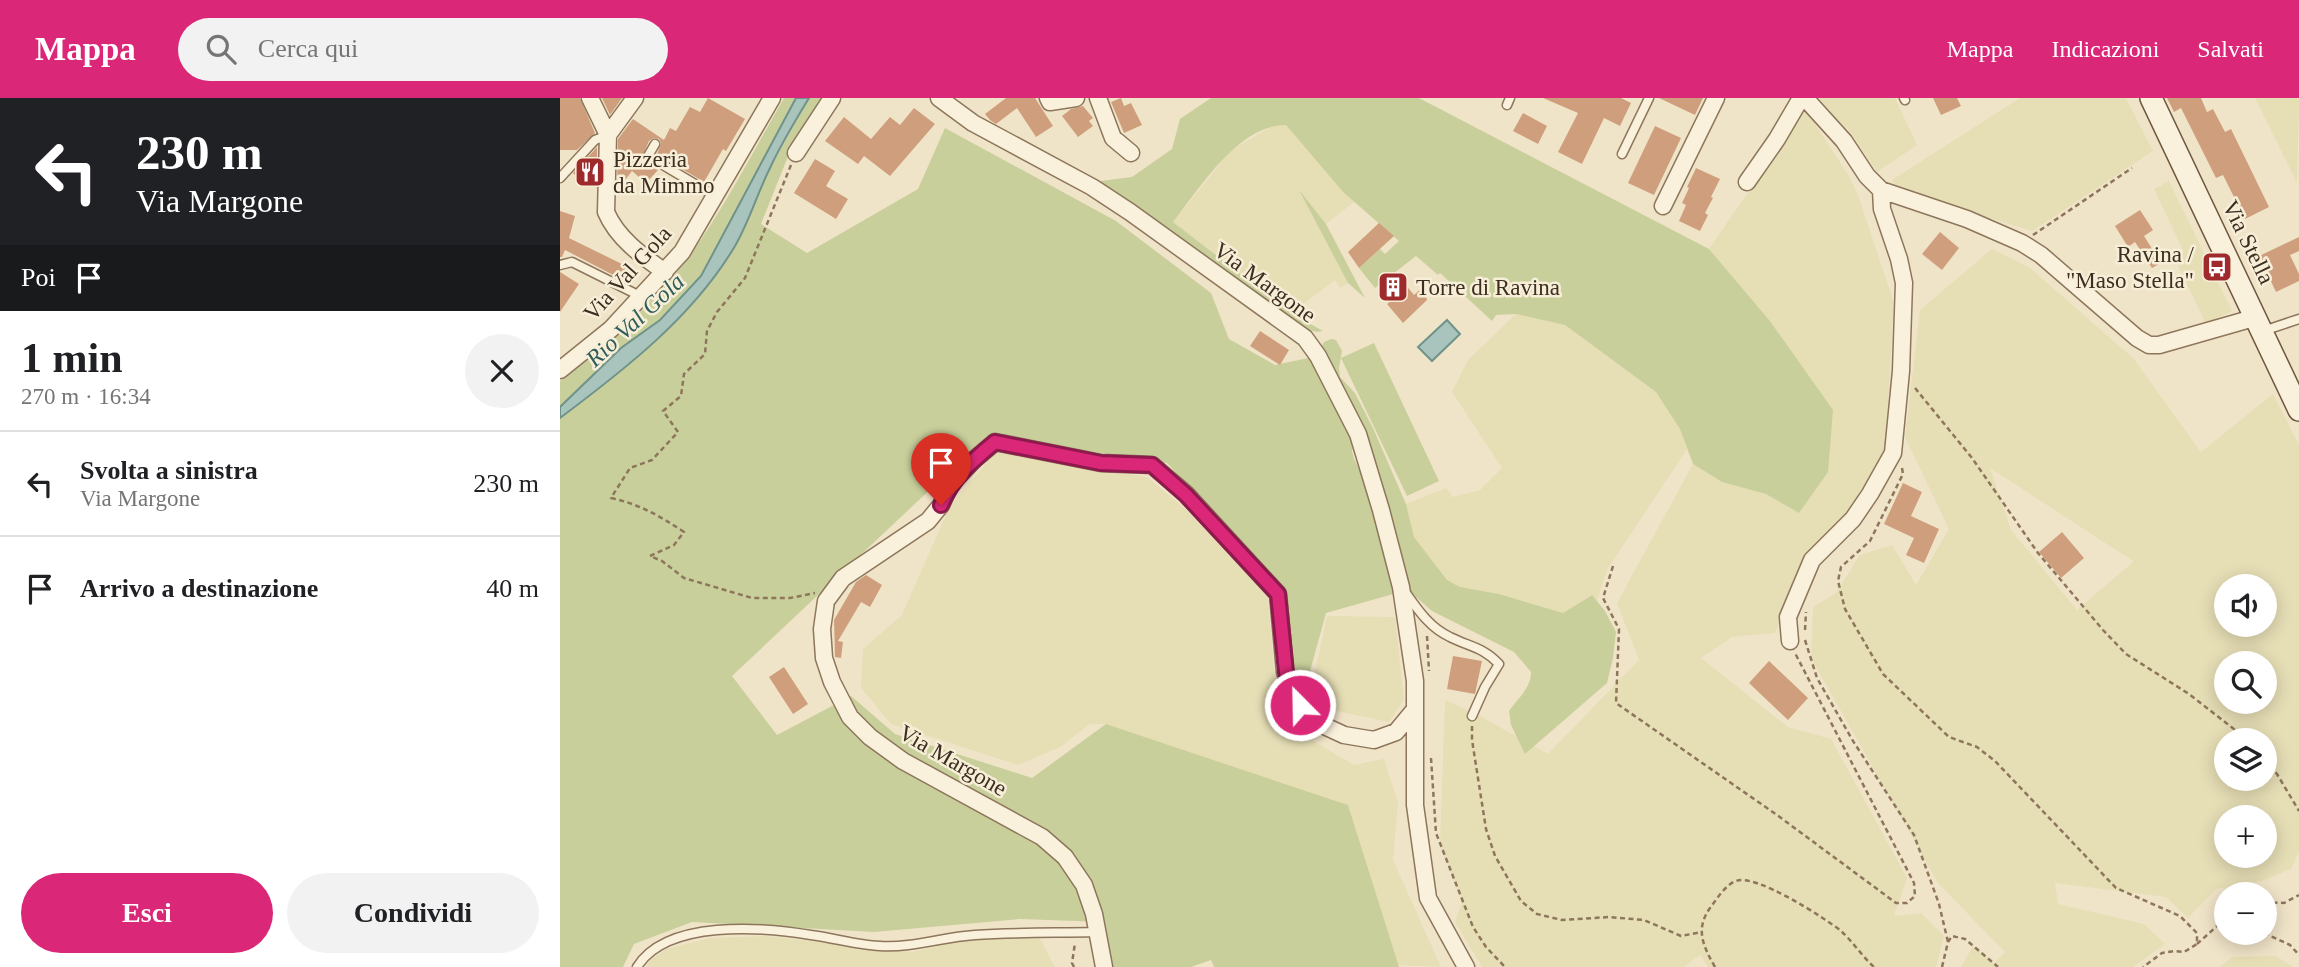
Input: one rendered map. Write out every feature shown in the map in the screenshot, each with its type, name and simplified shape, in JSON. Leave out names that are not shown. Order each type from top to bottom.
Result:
[{"type":"main road","name":"Via Stella","points":[[2151,98],[2299,410]]},
{"type":"street","points":[[590,98],[608,135],[606,212],[610,221],[639,254],[665,272]]},
{"type":"street","points":[[608,135],[635,98]]},
{"type":"street","name":"Via Val Gola","points":[[560,370],[611,329],[682,252],[772,98]]},
{"type":"street","points":[[796,153],[832,98]]},
{"type":"street","name":"Via Margone","points":[[939,98],[973,122],[1091,187],[1130,212],[1305,338],[1318,356],[1358,434],[1401,587],[1415,681],[1415,805],[1428,898],[1466,967]]},
{"type":"street","points":[[1048,98],[1050,102],[1076,98]]},
{"type":"street","points":[[1098,98],[1113,138],[1131,153]]},
{"type":"street","points":[[1663,206],[1716,98]]},
{"type":"street","points":[[1747,183],[1803,98],[1844,141],[1867,176],[1881,190],[1967,219],[2022,243],[2042,255],[2137,338],[2149,345],[2260,324]]},
{"type":"street","points":[[1790,641],[1788,617],[1812,560],[1853,519],[1892,453],[1901,371],[1904,283],[1882,209],[1881,190]]},
{"type":"street","points":[[826,601],[844,578],[928,521],[941,505],[950,485],[995,442],[1101,463],[1152,465],[1186,495],[1278,594],[1286,672],[1292,693],[1318,723],[1344,735],[1374,740],[1396,732],[1415,709]]},
{"type":"street","name":"Via Margone","points":[[826,601],[822,629],[824,658],[832,682],[850,717],[870,737],[904,761],[1042,837],[1065,857],[1084,885],[1104,967]]},
{"type":"lane","points":[[1622,153],[1649,98]]},
{"type":"lane","points":[[560,178],[595,140],[608,135]]},
{"type":"lane","points":[[655,144],[648,156],[715,196]]},
{"type":"lane","points":[[560,265],[572,262],[642,297]]},
{"type":"lane","points":[[2260,324],[2299,318]]},
{"type":"lane","points":[[1401,587],[1424,619],[1447,636],[1488,652],[1499,664],[1472,716]]},
{"type":"lane","points":[[637,967],[644,956],[658,945],[690,934],[710,931],[776,930],[878,947],[916,946],[971,935],[1097,932]]},
{"type":"path","points":[[796,153],[745,278],[717,312],[707,331],[705,354],[684,374],[681,396],[663,411],[678,432],[652,460],[630,468],[611,498],[632,502],[684,532],[674,545],[650,556],[662,561],[684,578],[752,598],[790,598],[815,593],[826,601]]},
{"type":"path","points":[[2022,243],[2132,168]]},
{"type":"path","points":[[1901,371],[1972,458],[2038,553],[2103,630],[2126,654],[2207,707],[2233,728]]},
{"type":"path","points":[[1894,442],[1901,451],[1903,474],[1878,528],[1870,541],[1841,567],[1838,580],[1845,609],[1882,674],[1949,737],[1977,747],[1995,761],[2116,888],[2180,916],[2197,933],[2197,944]]},
{"type":"path","points":[[1613,566],[1603,597],[1619,629],[1616,703],[1777,815],[1896,903],[1907,902],[1915,896],[1914,883],[1790,641]]},
{"type":"path","points":[[1807,608],[1804,638],[1817,678],[1853,741],[1914,835],[1939,904],[1948,942]]},
{"type":"path","points":[[1424,619],[1430,649],[1429,674]]},
{"type":"path","points":[[1472,716],[1472,740],[1486,828],[1495,856],[1521,901],[1536,914],[1562,920],[1609,917],[1644,920],[1681,936],[1702,932]]},
{"type":"path","points":[[1430,752],[1436,833],[1473,927],[1486,947],[1505,967]]},
{"type":"path","points":[[2277,774],[2299,811]]},
{"type":"path","points":[[1715,967],[1705,951],[1700,926],[1726,888],[1737,880],[1750,881],[1780,894],[1841,932],[1874,967]]},
{"type":"path","points":[[2277,903],[2284,903],[2299,895]]},
{"type":"path","points":[[2143,967],[2162,953],[2184,952],[2214,929]]},
{"type":"path","points":[[1074,967],[1073,951],[1077,933]]},
{"type":"path","points":[[1942,967],[1952,936],[1965,939],[1998,967]]},
{"type":"path","points":[[2277,939],[2290,945],[2299,955]]},
{"type":"shaded area","points":[[1813,98],[1895,98],[1917,145],[1877,172],[1850,131]]},
{"type":"shaded area","points":[[2020,98],[2126,98],[2153,151],[2032,231],[1897,190],[1892,180]]},
{"type":"shaded area","points":[[2255,98],[2299,98],[2297,183]]},
{"type":"shaded area","points":[[1805,109],[1849,176],[1894,303],[1885,448],[1848,513],[1811,549],[1775,633],[1732,637],[1701,658],[1788,727],[1831,739],[1907,878],[1894,916],[1921,913],[1944,936],[1936,967],[1708,967],[1700,955],[1684,967],[1482,967],[1455,922],[1462,902],[1440,846],[1445,700],[1548,754],[1639,660],[1617,603],[1693,464],[1722,482],[1767,494],[1799,513],[1833,410],[1770,321],[1709,249]]},
{"type":"shaded area","points":[[1274,125],[1286,125],[1354,202],[1326,224],[1302,195],[1348,283],[1340,288],[1335,280],[1291,313],[1173,222],[1231,150]]},
{"type":"shaded area","points":[[2169,181],[2232,311],[2206,324],[2174,257],[2184,252],[2154,189]]},
{"type":"shaded area","points":[[1992,249],[2030,268],[2133,358],[2201,452],[2273,394],[2299,445],[2299,851],[2291,869],[2256,882],[2214,882],[2214,891],[2188,918],[2166,897],[2055,883],[2058,904],[2144,924],[2165,944],[2133,967],[1961,967],[1973,946],[1994,963],[2005,952],[1938,883],[1811,658],[1813,607],[1836,593],[1860,555],[1892,545],[1916,585],[1949,529],[1905,437],[1920,310]],"holes":[[[1990,468],[2133,561],[2133,562],[2077,610],[2011,530]]]},
{"type":"shaded area","points":[[1516,314],[1565,325],[1656,392],[1680,429],[1687,449],[1607,570],[1597,601],[1591,595],[1563,613],[1499,594],[1460,587],[1447,580],[1414,537],[1406,504],[1446,488],[1453,497],[1480,490],[1502,468],[1452,392],[1468,360]]},
{"type":"shaded area","points":[[996,451],[1147,477],[1218,536],[1268,598],[1277,705],[1301,734],[1354,765],[1384,759],[1398,803],[1393,860],[1441,967],[1397,965],[1348,805],[1106,724],[1090,724],[1060,747],[1018,765],[891,724],[861,688],[863,649],[902,615],[949,508]]},
{"type":"shaded area","points":[[1327,616],[1395,617],[1404,699],[1389,722],[1308,705]]},
{"type":"shaded area","points":[[765,936],[913,952],[961,940],[1039,937],[1055,967],[646,967],[648,962],[666,949],[710,938]]},
{"type":"shaded area","points":[[2276,956],[2293,967],[2220,967],[2232,957]]},
{"type":"green space","points":[[784,98],[796,98],[701,276],[660,320],[621,348],[560,407],[560,381],[630,322],[691,254],[728,197]]},
{"type":"green space","points":[[809,98],[821,98],[791,149],[761,224],[807,253],[918,189],[945,128],[1116,221],[1211,293],[1229,339],[1275,365],[1313,357],[1354,436],[1354,459],[1374,498],[1397,593],[1326,613],[1304,693],[1297,688],[1290,672],[1282,586],[1167,463],[987,436],[732,676],[777,735],[851,696],[895,734],[1032,778],[1106,724],[1348,805],[1399,967],[1214,967],[1211,960],[1191,967],[1112,967],[1103,922],[1020,919],[874,932],[692,922],[634,944],[623,967],[560,967],[560,418],[652,345],[701,291],[734,248],[770,168]]},
{"type":"green space","points":[[1211,98],[1419,98],[1709,249],[1770,321],[1833,410],[1828,472],[1799,513],[1766,494],[1722,482],[1693,464],[1680,429],[1656,392],[1565,325],[1516,314],[1496,315],[1492,321],[1440,273],[1438,275],[1416,256],[1375,288],[1359,268],[1380,249],[1385,254],[1399,241],[1343,192],[1286,125],[1268,128],[1252,135],[1236,147],[1208,176],[1173,222],[1291,313],[1323,331],[1303,328],[1093,182],[1132,177],[1172,149],[1180,119]]},
{"type":"green space","points":[[1299,190],[1326,224],[1365,298],[1348,283]]},
{"type":"green space","points":[[1336,340],[1342,351],[1340,377],[1355,393],[1373,428],[1406,504],[1414,537],[1447,580],[1460,587],[1499,594],[1563,613],[1592,595],[1605,611],[1616,632],[1607,683],[1525,754],[1511,725],[1509,711],[1526,688],[1531,672],[1514,652],[1432,611],[1408,590],[1320,349],[1324,342]]},
{"type":"green space","points":[[1374,343],[1439,481],[1407,496],[1341,358]]},
{"type":"water","points":[[796,98],[809,98],[774,159],[740,237],[718,272],[656,341],[560,418],[560,407],[621,348],[660,320],[701,276]]},
{"type":"water","points":[[1447,320],[1460,334],[1432,361],[1418,347]]},
{"type":"building","points":[[560,98],[580,98],[595,133],[577,150],[560,150]]},
{"type":"building","points":[[602,98],[622,98],[610,115]]},
{"type":"building","points":[[708,98],[745,119],[704,182],[657,154],[661,143],[654,138],[649,141],[642,157],[658,170],[646,183],[632,171],[620,187],[617,186],[618,139],[633,119],[664,140],[670,128],[676,131],[690,107],[700,112]]},
{"type":"building","points":[[1006,98],[1035,98],[1053,126],[1036,137],[1017,108],[996,124],[985,114]]},
{"type":"building","points":[[1121,98],[1124,106],[1131,103],[1142,125],[1124,133],[1111,102]]},
{"type":"building","points":[[1543,98],[1621,98],[1631,103],[1620,126],[1604,118],[1582,164],[1558,152],[1578,113]]},
{"type":"building","points":[[1659,98],[1703,98],[1695,115]]},
{"type":"building","points":[[1933,98],[1957,98],[1961,106],[1941,115]]},
{"type":"building","points":[[2167,98],[2201,98],[2207,112],[2213,109],[2225,132],[2231,129],[2269,207],[2245,219],[2223,175],[2216,178],[2181,108],[2174,112]]},
{"type":"building","points":[[1083,106],[1093,118],[1089,121],[1093,126],[1078,137],[1062,116],[1071,109]]},
{"type":"building","points":[[914,108],[935,124],[890,176],[864,156],[858,164],[825,141],[844,117],[871,139],[890,117],[900,125]]},
{"type":"building","points":[[1523,113],[1547,126],[1538,144],[1513,131]]},
{"type":"building","points":[[1655,126],[1681,138],[1654,195],[1628,183]]},
{"type":"building","points":[[597,147],[597,164],[582,183],[573,173]]},
{"type":"building","points":[[815,159],[835,171],[826,186],[848,199],[836,219],[794,193]]},
{"type":"building","points":[[1696,168],[1720,179],[1700,231],[1679,221],[1686,205],[1682,203],[1689,188],[1687,187]]},
{"type":"building","points":[[2140,210],[2153,230],[2144,236],[2161,263],[2152,268],[2135,242],[2128,247],[2115,226]]},
{"type":"building","points":[[560,211],[575,216],[569,238],[628,267],[621,279],[565,250],[560,257]]},
{"type":"building","points":[[1379,223],[1394,236],[1359,268],[1348,252]]},
{"type":"building","points":[[1940,232],[1959,248],[1942,270],[1922,254]]},
{"type":"building","points":[[2299,237],[2299,251],[2290,255],[2299,274],[2299,281],[2276,292],[2259,256]]},
{"type":"building","points":[[560,272],[579,284],[560,312]]},
{"type":"building","points":[[1395,272],[1414,295],[1424,286],[1427,300],[1403,323],[1387,304],[1391,301],[1378,286]]},
{"type":"building","points":[[1260,331],[1289,350],[1280,365],[1250,346]]},
{"type":"building","points":[[1903,483],[1922,492],[1911,516],[1939,529],[1924,563],[1906,555],[1914,538],[1884,524]]},
{"type":"building","points":[[2062,532],[2084,558],[2061,578],[2039,552]]},
{"type":"building","points":[[866,575],[882,585],[870,607],[861,602],[838,641],[843,642],[841,658],[835,657],[834,620],[856,582]]},
{"type":"building","points":[[1453,656],[1482,661],[1475,694],[1447,689]]},
{"type":"building","points":[[1769,661],[1808,698],[1788,720],[1749,683]]},
{"type":"building","points":[[784,667],[808,704],[793,714],[769,677]]},
{"type":"place","name":"Pizzeria da Mimmo","points":[[590,172]]},
{"type":"place","name":"Ravina / \"Maso Stella\"","points":[[2217,267]]},
{"type":"place","name":"Torre di Ravina","points":[[1393,287]]},
{"type":"route","points":[[941,505],[950,485],[995,442],[1101,463],[1152,465],[1186,495],[1278,594],[1286,672],[1292,693],[1300,705]]},
{"type":"water label","name":"Rio Val Gola","points":[[635,320]]}]
